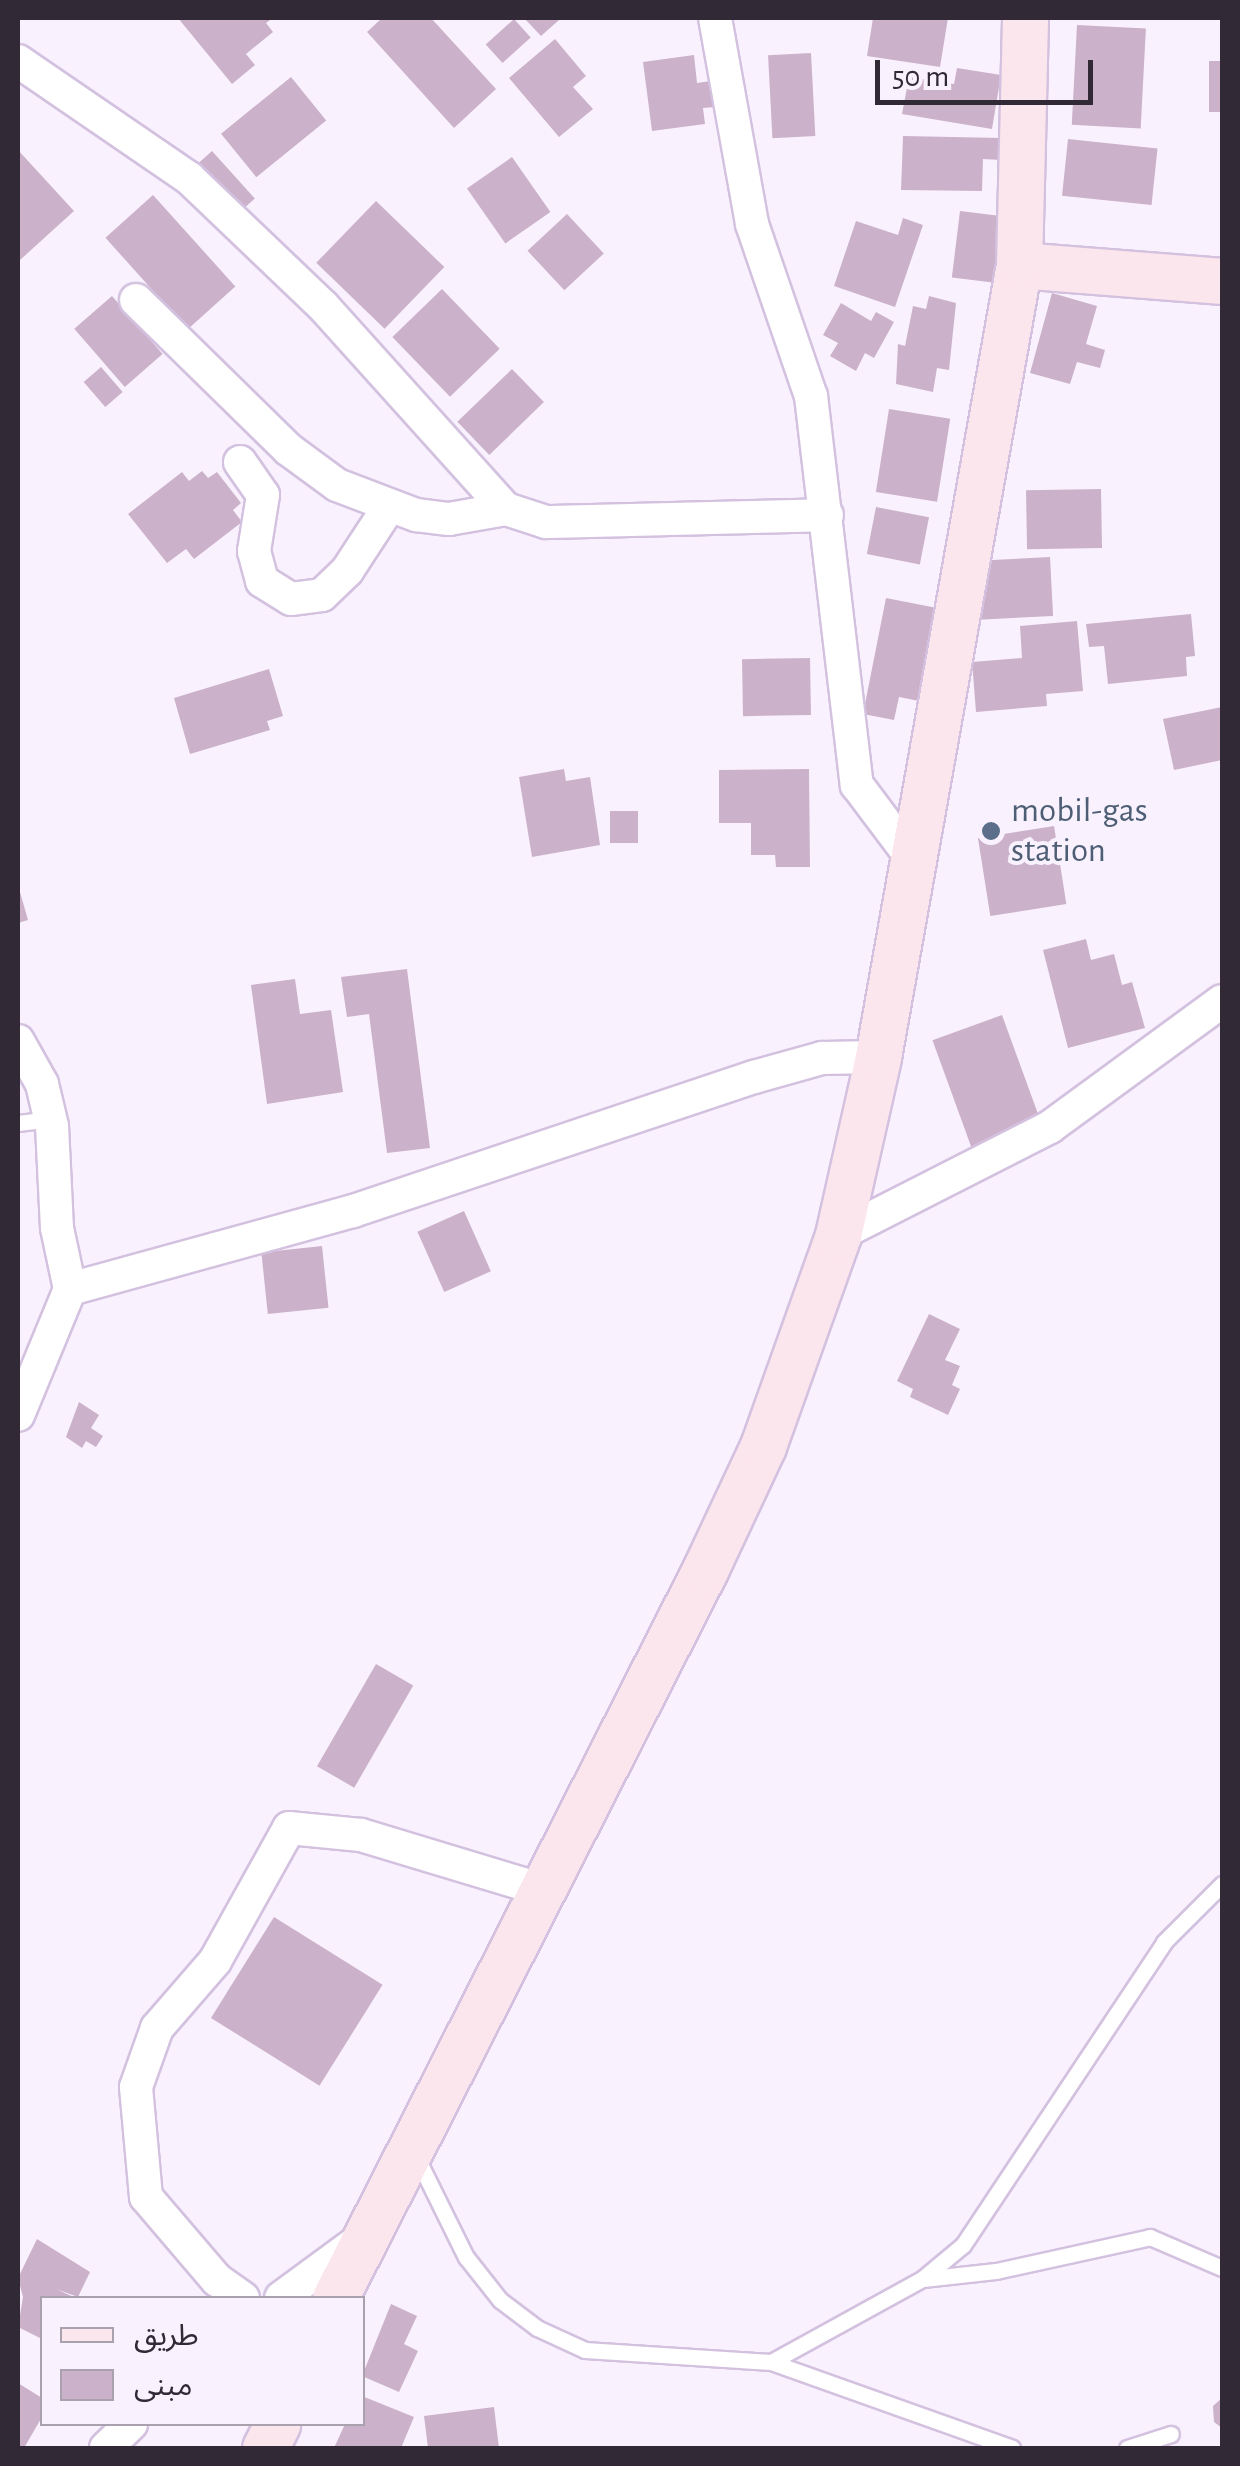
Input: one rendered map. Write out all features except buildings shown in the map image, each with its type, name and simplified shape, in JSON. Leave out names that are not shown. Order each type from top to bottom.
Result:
[{"type":"main road","points":[[336,2296],[547,1890],[764,1446],[838,1235],[878,1057],[1019,265],[1021,84],[1026,18]]},
{"type":"main road","points":[[1019,265],[1222,281]]},
{"type":"street","points":[[715,18],[752,224],[811,396],[858,785],[914,860]]},
{"type":"street","points":[[1003,18],[1021,84]]},
{"type":"street","points":[[18,61],[190,178],[323,306],[506,510]]},
{"type":"street","points":[[136,300],[288,448],[337,485],[388,508],[449,519],[506,510],[546,522],[826,515]]},
{"type":"street","points":[[240,462],[263,495],[254,552],[262,580],[291,599],[322,595],[347,571],[388,508]]},
{"type":"street","points":[[838,1235],[1050,1127],[1222,1000]]},
{"type":"street","points":[[18,1041],[42,1084],[50,1119],[57,1228],[70,1289],[18,1415]]},
{"type":"street","points":[[70,1289],[352,1211],[822,1058],[878,1057]]},
{"type":"street","points":[[240,2296],[217,2280],[146,2197],[136,2087],[157,2028],[215,1961],[290,1828],[360,1836],[547,1890]]},
{"type":"street","points":[[284,2296],[365,2236]]},
{"type":"street","points":[[106,2448],[130,2426]]},
{"type":"lane","points":[[18,1123],[50,1119]]},
{"type":"lane","points":[[771,2362],[922,2279],[963,2245],[1003,2193],[1164,1942],[1222,1884]]},
{"type":"lane","points":[[411,2146],[466,2258],[500,2300],[537,2328],[585,2350],[771,2362],[1012,2448]]},
{"type":"lane","points":[[922,2279],[996,2271],[1150,2237],[1222,2268]]},
{"type":"lane","points":[[1127,2448],[1171,2434]]},
{"type":"place","name":"mobil-gas station","points":[[991,831]]}]
